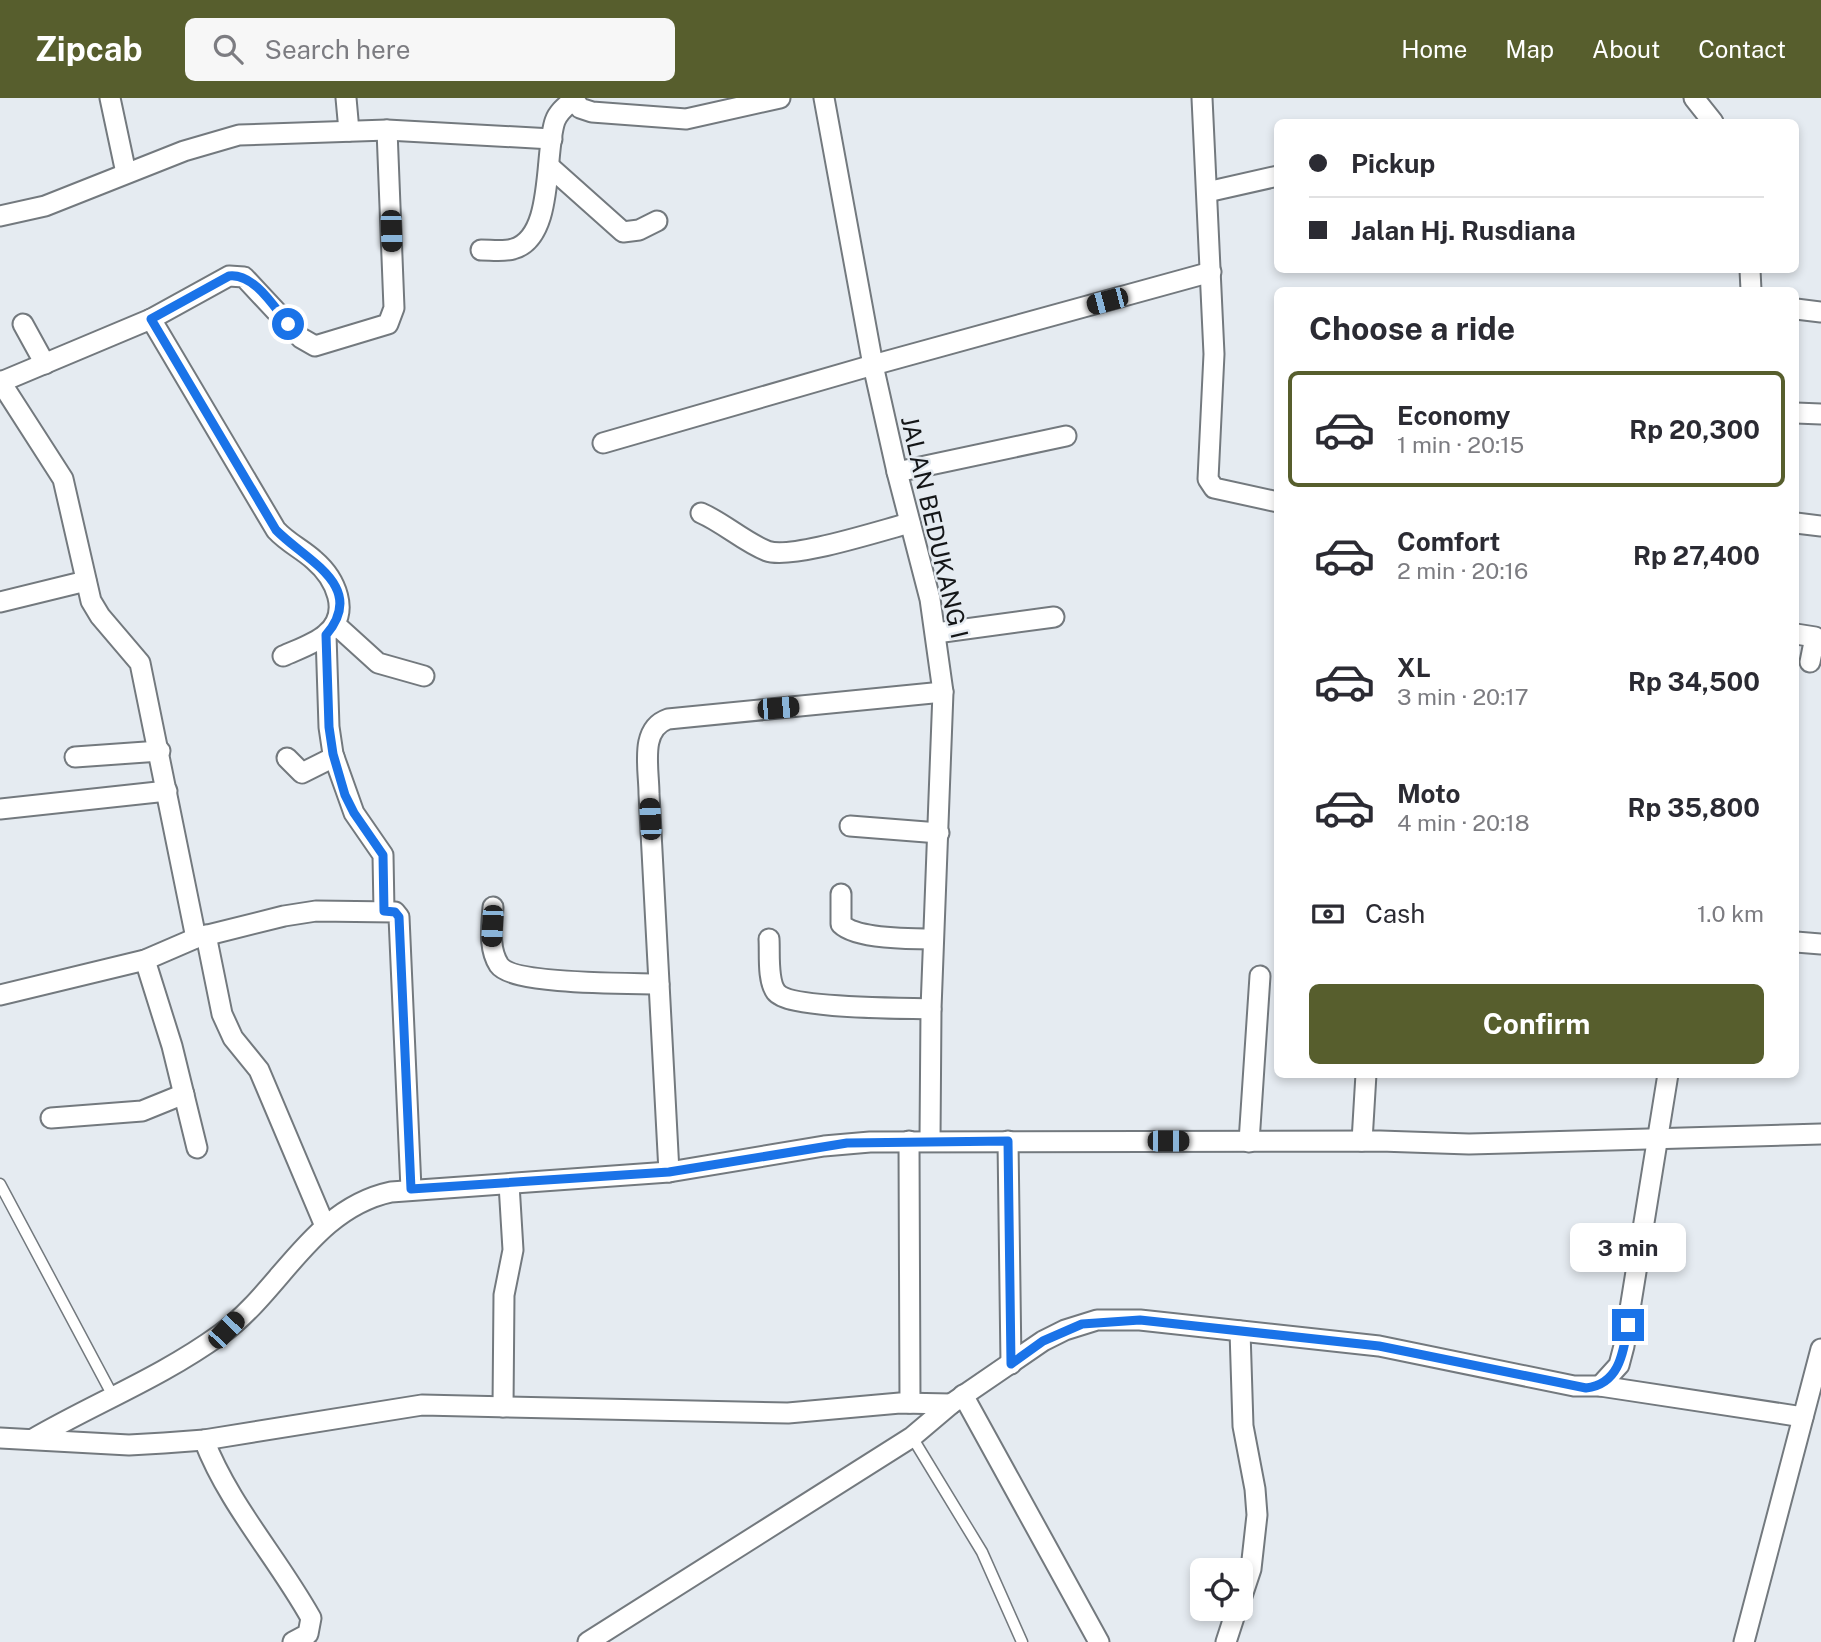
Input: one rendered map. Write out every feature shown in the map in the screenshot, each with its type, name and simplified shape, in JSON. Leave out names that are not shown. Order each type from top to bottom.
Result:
[{"type":"street","points":[[110,98],[126,173]]},
{"type":"street","points":[[346,98],[349,131]]},
{"type":"street","points":[[481,250],[512,250],[529,239],[544,205],[555,120],[573,99],[580,108],[610,116],[678,120],[780,98]]},
{"type":"street","name":"JALAN BEDUKANG I","points":[[824,98],[873,365],[936,633],[943,692],[933,939],[930,1140]]},
{"type":"street","points":[[1202,98],[1214,354],[1208,479],[1214,488],[1274,501]]},
{"type":"street","points":[[1694,98],[1711,119]]},
{"type":"street","points":[[0,216],[45,206],[215,139],[239,135],[387,130],[552,139]]},
{"type":"street","points":[[325,1226],[259,1070],[233,1038],[222,1014],[167,791],[140,663],[100,616],[86,581],[63,479],[1,381],[151,319],[229,276],[237,275],[255,287],[301,338],[315,346],[388,324],[394,308],[387,130]]},
{"type":"street","points":[[549,166],[623,232],[639,230],[657,221]]},
{"type":"street","points":[[1207,192],[1274,177]]},
{"type":"street","points":[[603,443],[1211,272]]},
{"type":"street","points":[[1799,309],[1821,312]]},
{"type":"street","points":[[151,319],[276,530],[290,544],[316,561],[336,585],[340,612],[330,630],[329,727],[334,757],[354,813],[383,855],[384,911]]},
{"type":"street","points":[[23,324],[45,364]]},
{"type":"street","points":[[1799,413],[1821,414]]},
{"type":"street","points":[[897,472],[1066,436]]},
{"type":"street","points":[[701,513],[726,524],[759,547],[777,553],[845,540],[910,523]]},
{"type":"street","points":[[1799,523],[1821,526]]},
{"type":"street","points":[[0,603],[86,581]]},
{"type":"street","points":[[936,633],[1054,617]]},
{"type":"street","points":[[1799,626],[1821,630]]},
{"type":"street","points":[[283,656],[330,630]]},
{"type":"street","points":[[330,630],[377,663],[424,676]]},
{"type":"street","points":[[1799,634],[1815,637],[1810,663]]},
{"type":"street","points":[[669,1172],[649,794],[649,737],[654,726],[668,719],[943,692]]},
{"type":"street","points":[[75,757],[160,751]]},
{"type":"street","points":[[287,758],[302,773],[334,757]]},
{"type":"street","points":[[0,809],[167,791]]},
{"type":"street","points":[[850,826],[939,834]]},
{"type":"street","points":[[841,894],[841,923],[845,928],[872,935],[933,939]]},
{"type":"street","points":[[493,906],[491,944],[500,967],[506,972],[534,979],[659,984]]},
{"type":"street","points":[[0,995],[145,960],[201,936],[316,911],[395,912],[399,917],[411,1189]]},
{"type":"street","points":[[769,939],[772,981],[775,990],[785,998],[806,1004],[931,1009]]},
{"type":"street","points":[[1799,942],[1821,944]]},
{"type":"street","points":[[145,960],[159,1000],[197,1148]]},
{"type":"street","points":[[1249,1142],[1259,976]]},
{"type":"street","points":[[1362,1141],[1366,1078]]},
{"type":"street","points":[[1600,1386],[1619,1364],[1624,1346],[1667,1078]]},
{"type":"street","points":[[51,1118],[142,1111],[184,1094]]},
{"type":"street","points":[[33,1438],[151,1380],[223,1332],[325,1226],[361,1202],[411,1189],[669,1172],[824,1146],[930,1140],[1362,1141],[1469,1144],[1659,1136],[1821,1134]]},
{"type":"street","points":[[909,1141],[910,1403]]},
{"type":"street","points":[[1008,1141],[1011,1364]]},
{"type":"street","points":[[503,1407],[504,1295],[513,1250],[509,1184]]},
{"type":"street","points":[[587,1642],[912,1437],[957,1399],[1055,1334],[1097,1320],[1140,1320],[1379,1346],[1574,1386],[1600,1386],[1707,1405],[1803,1417]]},
{"type":"street","points":[[1240,1331],[1244,1426],[1257,1515],[1252,1558]]},
{"type":"street","points":[[1744,1642],[1803,1417],[1814,1395],[1821,1349]]},
{"type":"street","points":[[0,1438],[129,1445],[204,1440],[399,1407],[788,1413],[957,1399]]},
{"type":"street","points":[[957,1399],[1099,1642]]},
{"type":"street","points":[[204,1440],[232,1499],[278,1563],[311,1618],[307,1634],[293,1642]]},
{"type":"street","points":[[1226,1642],[1233,1621]]},
{"type":"lane","points":[[0,1184],[114,1398]]},
{"type":"lane","points":[[912,1437],[982,1552],[1021,1642]]},
{"type":"route","points":[[288,324],[255,287],[244,277],[237,275],[229,276],[151,319],[276,530],[290,544],[316,561],[336,585],[340,612],[326,635],[329,727],[333,754],[345,795],[383,855],[384,911],[395,912],[399,917],[411,1189],[669,1172],[847,1143],[1008,1141],[1011,1364],[1043,1341],[1065,1330],[1097,1320],[1118,1319],[1379,1346],[1586,1388],[1600,1386],[1611,1377],[1619,1364],[1628,1325]]}]
